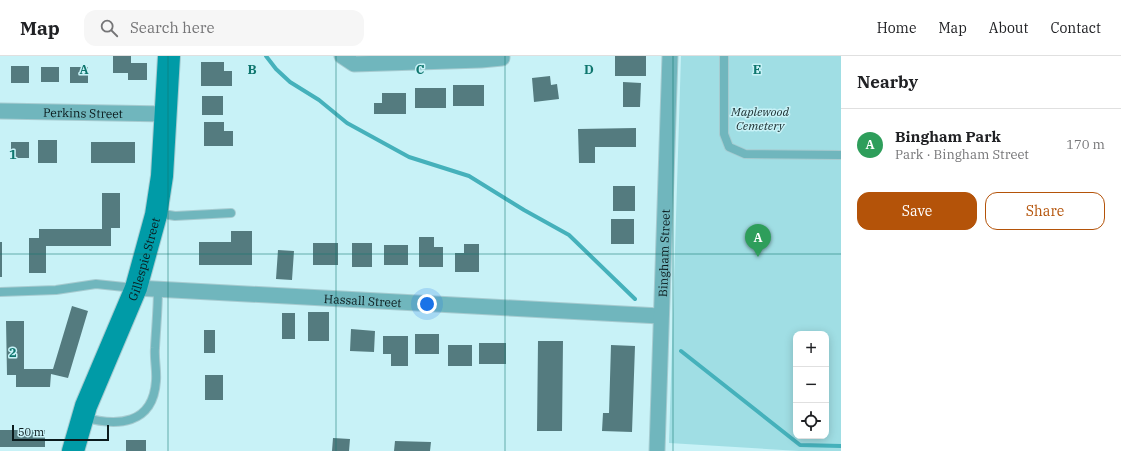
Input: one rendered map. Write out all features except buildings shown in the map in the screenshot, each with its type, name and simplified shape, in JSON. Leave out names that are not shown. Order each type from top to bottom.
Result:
[{"type":"street","name":"Gillespie Street","points":[[73,451],[82,417],[136,288],[156,213],[162,176],[167,114],[169,56]]},
{"type":"street","points":[[342,56],[354,64],[481,60],[502,58],[502,56]]},
{"type":"street","name":"Bingham Street","points":[[657,451],[660,316],[670,56]]},
{"type":"street","name":"Perkins Street","points":[[0,111],[167,114]]},
{"type":"street","name":"Hassall Street","points":[[136,288],[660,316]]},
{"type":"lane","points":[[724,56],[724,134],[729,147],[745,154],[841,156]]},
{"type":"lane","points":[[156,213],[175,216],[231,213]]},
{"type":"lane","points":[[0,292],[56,290],[96,284],[136,288]]},
{"type":"lane","points":[[82,417],[94,421],[122,422],[140,416],[148,410],[153,399],[156,382],[155,348],[158,289]]},
{"type":"green space","name":"Maplewood Cemetery","points":[[681,56],[841,56],[841,451],[799,451],[669,443]]},
{"type":"waterway","points":[[266,56],[276,69],[290,82],[319,100],[347,123],[409,157],[469,176],[524,210],[569,235],[635,299]]},
{"type":"waterway","points":[[681,351],[800,445],[841,446]]},
{"type":"place","name":"Bingham Park","points":[[758,257]]}]
